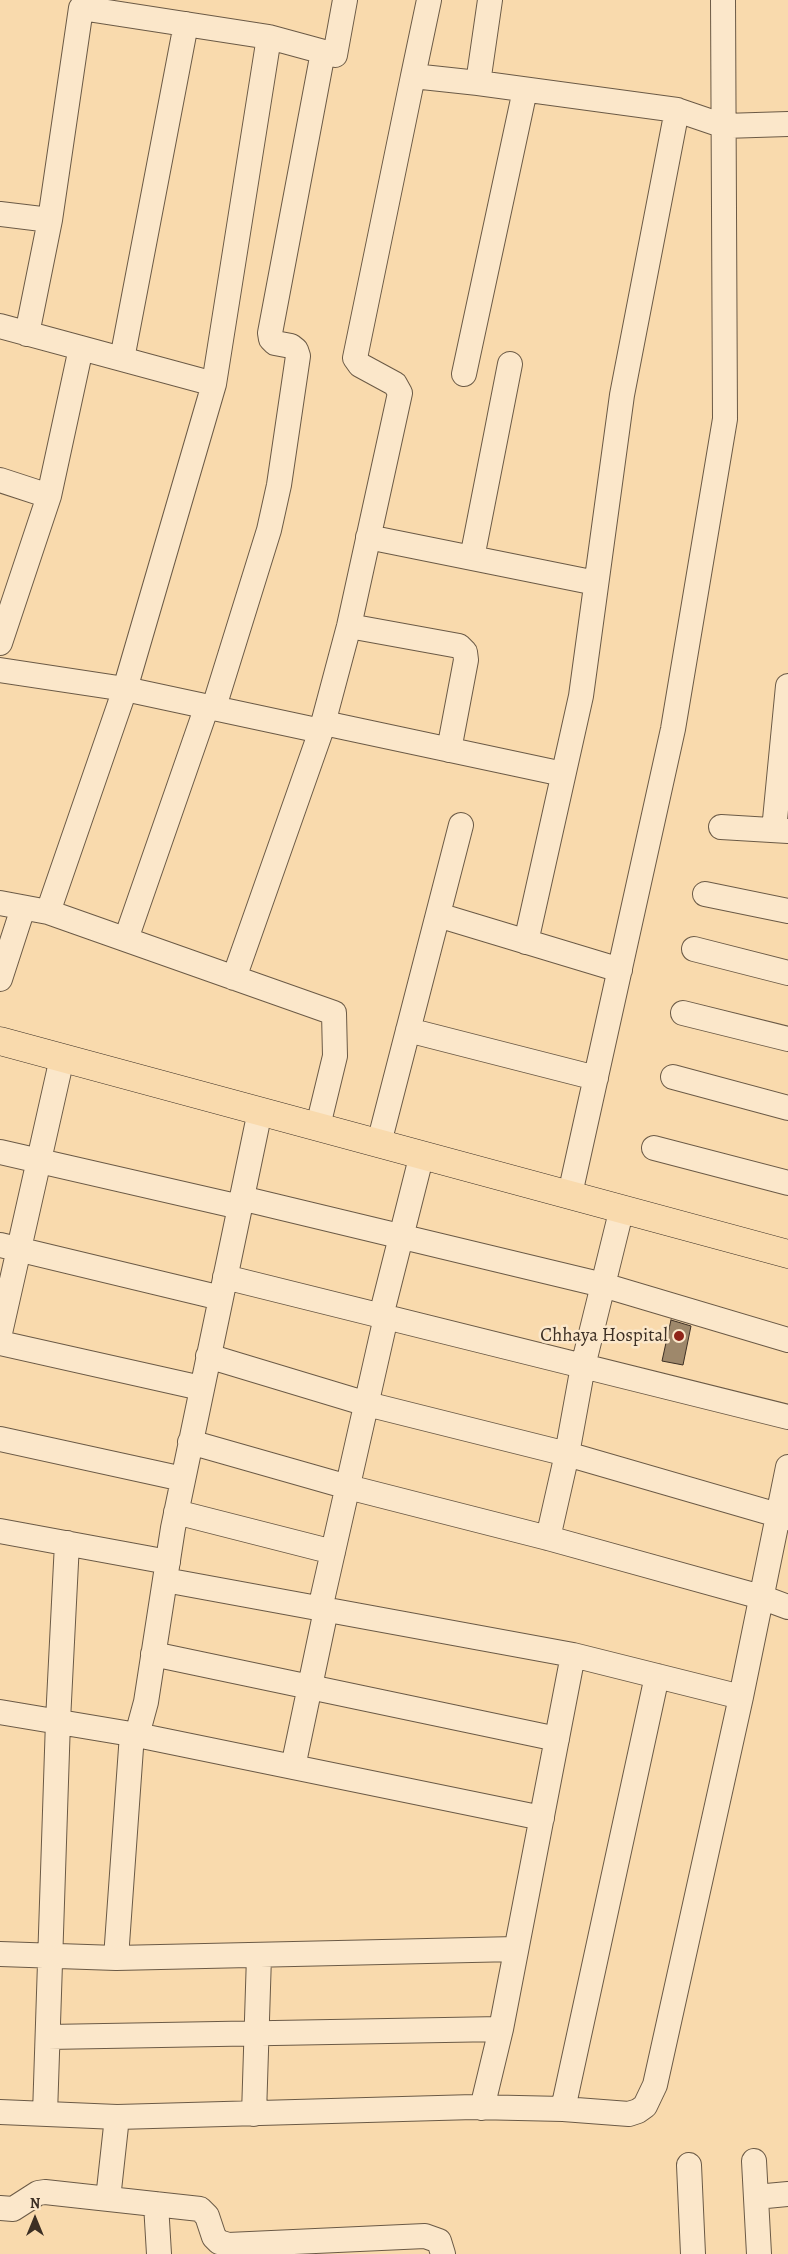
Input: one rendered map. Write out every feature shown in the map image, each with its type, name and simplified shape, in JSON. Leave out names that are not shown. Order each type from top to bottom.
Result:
[{"type":"main road","points":[[0,1041],[788,1254]]},
{"type":"street","points":[[27,334],[50,220],[82,4],[186,24],[269,37],[335,55],[344,0]]},
{"type":"street","points":[[234,978],[322,727],[349,626],[400,393],[396,384],[360,366],[356,358],[429,0]]},
{"type":"street","points":[[478,83],[490,0]]},
{"type":"street","points":[[570,1194],[673,729],[726,419],[723,0]]},
{"type":"street","points":[[122,359],[186,24]]},
{"type":"street","points":[[48,912],[124,689],[214,384],[269,37]]},
{"type":"street","points":[[126,940],[211,707],[269,530],[279,485],[298,356],[296,350],[291,346],[275,342],[271,339],[270,333],[323,52]]},
{"type":"street","points":[[413,76],[677,110],[724,126],[788,124]]},
{"type":"street","points":[[464,374],[525,90]]},
{"type":"street","points":[[526,942],[581,696],[622,395],[677,110]]},
{"type":"street","points":[[0,214],[50,220]]},
{"type":"street","points":[[0,326],[214,384]]},
{"type":"street","points":[[0,643],[49,496],[81,348]]},
{"type":"street","points":[[472,558],[510,364]]},
{"type":"street","points":[[0,480],[49,496]]},
{"type":"street","points":[[368,537],[596,584]]},
{"type":"street","points":[[349,626],[459,646],[465,652],[466,660],[449,750]]},
{"type":"street","points":[[0,670],[124,689],[211,707],[449,750],[564,774]]},
{"type":"street","points":[[721,827],[781,831],[788,686]]},
{"type":"street","points":[[379,1143],[461,825]]},
{"type":"street","points":[[705,894],[788,911]]},
{"type":"street","points":[[0,903],[48,912],[334,1013],[335,1056],[318,1126]]},
{"type":"street","points":[[0,979],[23,908]]},
{"type":"street","points":[[438,915],[620,970]]},
{"type":"street","points":[[694,949],[788,973]]},
{"type":"street","points":[[682,1012],[788,1039]]},
{"type":"street","points":[[408,1030],[596,1078]]},
{"type":"street","points":[[0,1333],[9,1247],[38,1161],[62,1058]]},
{"type":"street","points":[[672,1077],[788,1108]]},
{"type":"street","points":[[116,1958],[135,1734],[146,1702],[176,1512],[260,1111]]},
{"type":"street","points":[[654,1148],[788,1184]]},
{"type":"street","points":[[0,1152],[401,1237],[603,1285],[788,1340]]},
{"type":"street","points":[[292,1766],[333,1552],[383,1317],[422,1154]]},
{"type":"street","points":[[548,1538],[567,1454],[583,1366],[622,1208]]},
{"type":"street","points":[[9,1247],[383,1317],[788,1417]]},
{"type":"street","points":[[0,1343],[201,1388]]},
{"type":"street","points":[[208,1356],[366,1404],[567,1454],[783,1516]]},
{"type":"street","points":[[0,1439],[183,1478]]},
{"type":"street","points":[[190,1442],[348,1487],[548,1538],[761,1597],[788,1607]]},
{"type":"street","points":[[0,2112],[117,2117],[482,2108],[563,2109],[628,2114],[645,2106],[651,2097],[741,1697],[761,1597],[783,1516],[788,1467]]},
{"type":"street","points":[[176,1512],[333,1552]]},
{"type":"street","points":[[0,1531],[67,1543],[166,1571],[323,1609],[573,1655],[741,1697]]},
{"type":"street","points":[[45,2114],[52,1955],[58,1722],[67,1543]]},
{"type":"street","points":[[154,1654],[557,1738]]},
{"type":"street","points":[[482,2108],[500,2029],[573,1655]]},
{"type":"street","points":[[563,2109],[658,1676]]},
{"type":"street","points":[[0,1712],[135,1734],[542,1818]]},
{"type":"street","points":[[0,1954],[116,1958],[516,1949]]},
{"type":"street","points":[[254,2114],[259,1956]]},
{"type":"street","points":[[48,2037],[500,2029]]},
{"type":"street","points":[[108,2200],[117,2117]]},
{"type":"street","points":[[754,2161],[760,2254]]},
{"type":"street","points":[[689,2165],[693,2254]]},
{"type":"street","points":[[0,2208],[13,2209],[38,2193],[45,2192],[204,2211],[214,2237],[219,2242],[228,2245],[425,2236],[439,2241],[444,2254]]},
{"type":"street","points":[[756,2197],[788,2194]]},
{"type":"street","points":[[156,2204],[159,2254]]},
{"type":"building","points":[[671,1320],[691,1326],[683,1365],[662,1361]]},
{"type":"place","name":"Chhaya Hospital","points":[[679,1336]]}]
